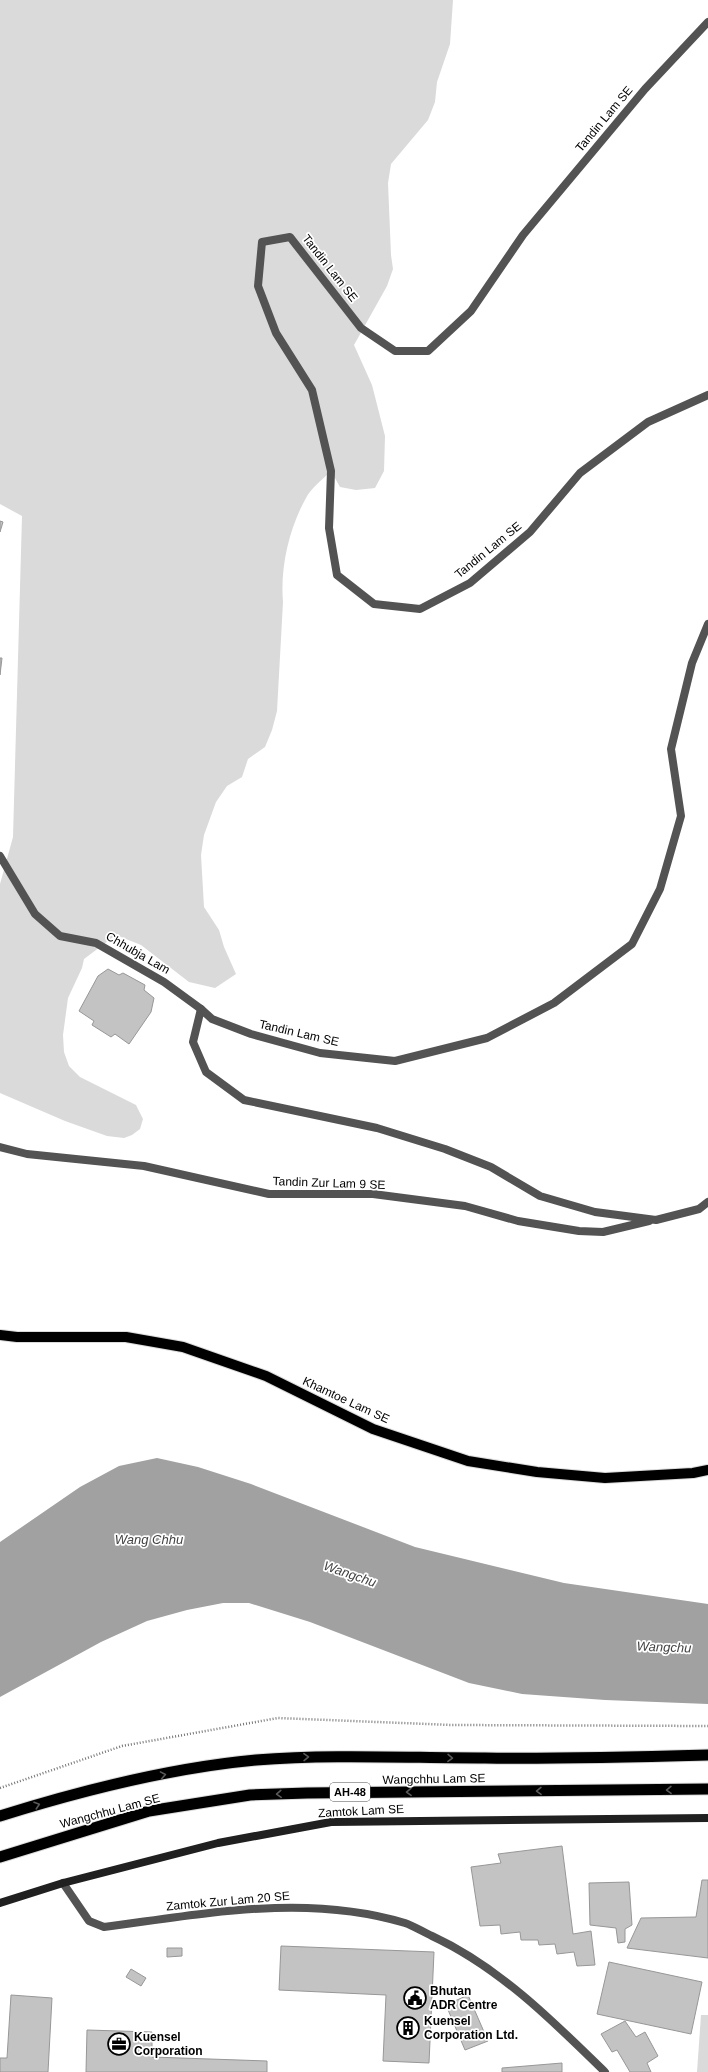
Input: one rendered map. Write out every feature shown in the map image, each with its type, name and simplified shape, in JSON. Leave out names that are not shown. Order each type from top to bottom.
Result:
[{"type":"highway","name":"Wangchhu Lam SE","points":[[0,1816],[78,1792],[144,1778],[253,1760],[305,1756],[492,1758],[708,1755]]},
{"type":"highway","name":"Wangchhu Lam SE","points":[[0,1857],[149,1811],[250,1795],[307,1793],[708,1789]]},
{"type":"main road","name":"Khamtoe Lam SE","points":[[0,1335],[17,1337],[126,1337],[183,1347],[266,1376],[373,1429],[468,1461],[537,1472],[605,1478],[693,1473],[708,1470]]},
{"type":"main road","name":"Zamtok Lam SE","points":[[0,1903],[63,1883],[218,1842],[331,1822],[708,1818]]},
{"type":"street","name":"Tandin Lam SE","points":[[708,22],[645,89],[523,235],[471,312],[428,351],[395,351],[361,328],[290,237],[262,242],[258,286],[276,333],[312,390],[331,471],[330,528],[337,575],[374,604],[420,609],[470,583],[530,532],[580,473],[648,422],[708,394]]},
{"type":"street","name":"Tandin Lam SE","points":[[201,1009],[212,1019],[251,1034],[312,1051],[395,1061],[487,1038],[554,1003],[632,944],[660,889],[681,816],[671,749],[692,663],[708,624]]},
{"type":"street","name":"Chhubja Lam","points":[[0,856],[35,914],[60,936],[96,943],[164,982],[201,1009]]},
{"type":"street","points":[[201,1009],[193,1042],[206,1072],[244,1100],[377,1128],[445,1149],[491,1167],[540,1196],[595,1212],[656,1220],[700,1209],[708,1202]]},
{"type":"street","name":"Tandin Zur Lam 9 SE","points":[[0,1147],[27,1154],[144,1166],[269,1194],[374,1194],[465,1206],[518,1221],[578,1231],[603,1232],[656,1220]]},
{"type":"street","name":"Zamtok Zur Lam 20 SE","points":[[63,1883],[89,1921],[104,1927],[224,1911],[290,1907],[343,1909],[406,1924],[456,1947],[495,1974],[547,2015],[605,2072]]},
{"type":"shaded area","points":[[0,0],[453,0],[450,44],[437,82],[435,102],[428,120],[391,164],[388,183],[393,269],[387,286],[354,345],[372,385],[385,436],[384,471],[375,488],[356,490],[340,487],[331,471],[311,491],[300,510],[290,535],[284,562],[277,711],[272,730],[265,747],[248,759],[242,777],[227,786],[216,802],[204,835],[201,855],[204,907],[219,930],[224,947],[236,974],[215,988],[189,982],[141,945],[116,935],[84,959],[82,968],[68,998],[63,1035],[64,1052],[69,1066],[80,1077],[136,1105],[143,1119],[140,1129],[132,1135],[124,1138],[107,1136],[65,1121],[0,1093],[0,884],[13,837],[22,516],[0,504]]},
{"type":"shaded area","points":[[701,2015],[708,2015],[708,2072],[697,2072]]},
{"type":"water","name":"Wang Chhu","points":[[157,1458],[198,1467],[251,1484],[415,1547],[564,1583],[708,1604],[708,1704],[605,1700],[522,1694],[469,1683],[310,1622],[249,1603],[223,1603],[187,1610],[147,1621],[101,1642],[0,1697],[0,1542],[80,1487],[119,1466]]},
{"type":"building","points":[[0,521],[3,522],[0,532]]},
{"type":"building","points":[[0,658],[2,658],[0,675]]},
{"type":"building","points":[[108,969],[119,975],[123,973],[145,985],[144,990],[154,998],[151,1012],[129,1044],[115,1034],[111,1037],[92,1025],[94,1021],[79,1011],[98,976]]},
{"type":"building","points":[[562,1846],[573,1934],[591,1931],[595,1965],[577,1966],[574,1952],[557,1954],[555,1944],[539,1945],[538,1940],[521,1940],[520,1932],[501,1934],[500,1925],[480,1926],[471,1867],[501,1863],[498,1854]]},
{"type":"building","points":[[702,1880],[708,1880],[708,1958],[627,1948],[641,1918],[696,1917]]},
{"type":"building","points":[[629,1882],[632,1925],[625,1929],[625,1942],[618,1943],[616,1928],[590,1925],[589,1883]]},
{"type":"building","name":"Kuensel Corporation Ltd.","points":[[281,1946],[434,1952],[429,2063],[383,2061],[386,1995],[279,1990]]},
{"type":"building","points":[[167,1948],[182,1948],[182,1956],[167,1957]]},
{"type":"building","points":[[609,1962],[702,1982],[691,2034],[597,2014]]},
{"type":"building","points":[[131,1969],[146,1978],[141,1986],[126,1977]]},
{"type":"building","points":[[11,1995],[52,1998],[48,2072],[0,2072],[0,2058],[7,2058]]},
{"type":"building","points":[[468,1995],[488,2041],[465,2050],[446,2005]]},
{"type":"building","points":[[625,2021],[636,2037],[645,2032],[658,2056],[647,2063],[651,2072],[630,2072],[617,2050],[612,2052],[601,2034]]},
{"type":"building","name":"Kuensel Corporation","points":[[87,2030],[152,2032],[152,2057],[267,2061],[267,2072],[86,2072]]},
{"type":"building","points":[[562,2063],[562,2072],[502,2072],[502,2068]]},
{"type":"place","name":"Bhutan ADR Centre","points":[[415,1998]]},
{"type":"place","name":"Kuensel Corporation Ltd.","points":[[408,2028]]},
{"type":"place","name":"Kuensel Corporation","points":[[119,2044]]},
{"type":"water label","name":"Wangchu","points":[[350,1574]]},
{"type":"water label","name":"Wangchu","points":[[664,1647]]}]
